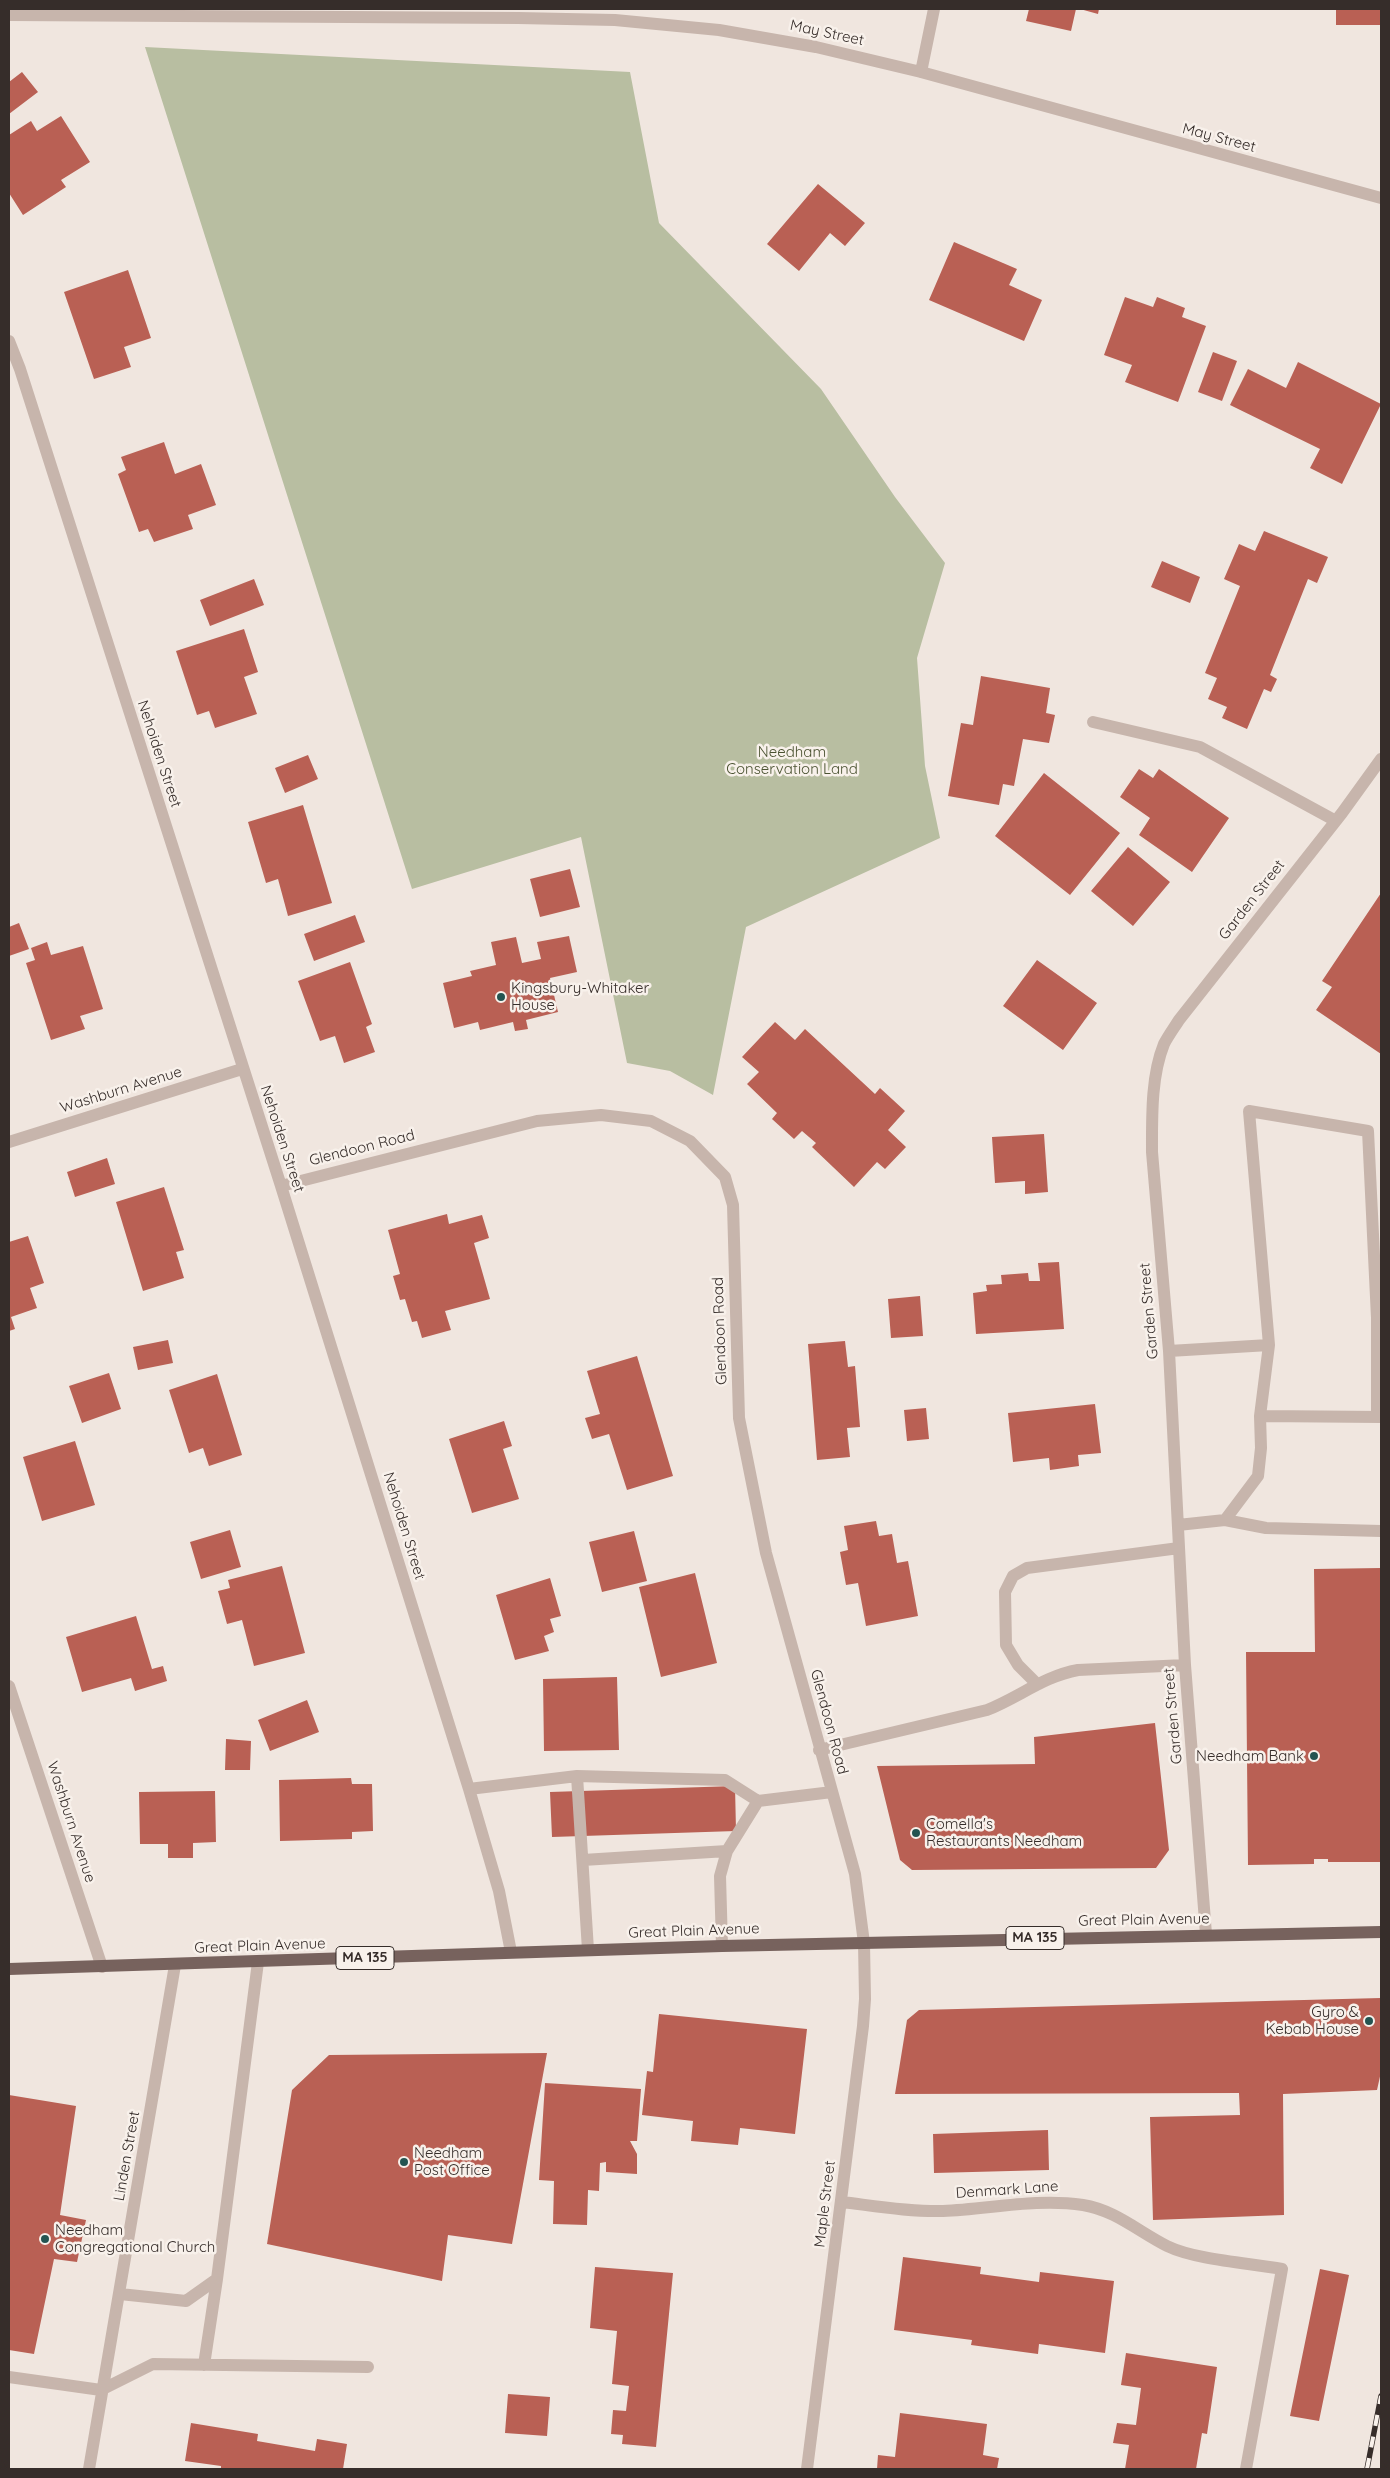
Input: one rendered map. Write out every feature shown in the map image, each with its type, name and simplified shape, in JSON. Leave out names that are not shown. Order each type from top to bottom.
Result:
[{"type":"main road","name":"Great Plain Avenue","points":[[9,1970],[722,1946],[1206,1934],[1381,1932]]},
{"type":"street","points":[[920,72],[934,9]]},
{"type":"street","name":"May Street","points":[[9,15],[463,17],[615,14],[684,26],[767,37],[920,72],[1381,198]]},
{"type":"street","name":"Nehoiden Street","points":[[9,341],[20,369],[280,1186],[469,1789],[505,1914],[511,1952]]},
{"type":"street","points":[[1093,722],[1200,747],[1336,821]]},
{"type":"street","name":"Garden Street","points":[[1206,1934],[1185,1665],[1169,1351],[1152,1142],[1154,1096],[1164,1043],[1193,1000],[1336,821],[1381,760]]},
{"type":"street","name":"Washburn Avenue","points":[[9,1142],[242,1068]]},
{"type":"street","points":[[1225,1520],[1258,1476],[1260,1416],[1269,1345],[1249,1111],[1368,1131],[1376,1225],[1379,1417],[1260,1416]]},
{"type":"street","name":"Glendoon Road","points":[[280,1186],[537,1121],[600,1115],[651,1121],[690,1140],[725,1177],[732,1205],[739,1418],[766,1553],[819,1750],[855,1874],[864,1943]]},
{"type":"street","points":[[1169,1351],[1269,1345]]},
{"type":"street","points":[[1178,1525],[1225,1520],[1266,1528],[1381,1531]]},
{"type":"street","points":[[1037,1684],[1018,1665],[1006,1645],[1005,1592],[1013,1576],[1026,1568],[1179,1548]]},
{"type":"street","points":[[819,1750],[987,1710],[1006,1702],[1049,1677],[1078,1670],[1185,1665]]},
{"type":"street","name":"Washburn Avenue","points":[[9,1686],[102,1967]]},
{"type":"street","points":[[469,1789],[577,1776],[725,1780],[758,1801],[832,1792]]},
{"type":"street","points":[[577,1776],[588,1950]]},
{"type":"street","points":[[722,1946],[720,1876],[727,1851],[758,1801]]},
{"type":"street","points":[[583,1860],[727,1851]]},
{"type":"street","name":"Maple Street","points":[[807,2469],[842,2202],[865,1999],[864,1943]]},
{"type":"street","points":[[204,2365],[258,1962]]},
{"type":"street","name":"Linden Street","points":[[89,2469],[175,1965]]},
{"type":"street","name":"Denmark Lane","points":[[842,2202],[942,2211],[1021,2203],[1061,2202],[1086,2205],[1108,2211],[1168,2247],[1190,2254],[1282,2269],[1246,2469]]},
{"type":"street","points":[[120,2294],[186,2301],[217,2279]]},
{"type":"street","points":[[9,2377],[101,2390],[153,2364],[368,2367]]},
{"type":"green space","name":"Needham Conservation Land","points":[[145,47],[630,72],[659,223],[821,389],[895,497],[945,563],[917,658],[925,766],[940,838],[746,927],[713,1095],[670,1071],[627,1063],[581,837],[412,889]]},
{"type":"building","points":[[1029,9],[1076,9],[1071,31],[1026,21]]},
{"type":"building","points":[[1080,9],[1099,9],[1098,14]]},
{"type":"building","points":[[1336,9],[1381,9],[1381,25],[1336,25]]},
{"type":"building","points":[[22,72],[38,92],[9,114],[9,82]]},
{"type":"building","points":[[61,116],[90,162],[61,180],[66,187],[23,215],[9,193],[9,135],[31,121],[37,131]]},
{"type":"building","points":[[818,184],[865,223],[845,246],[830,233],[799,271],[767,244]]},
{"type":"building","points":[[954,242],[1017,269],[1009,285],[1042,300],[1024,341],[929,300]]},
{"type":"building","points":[[128,270],[151,338],[124,347],[131,367],[94,379],[64,292]]},
{"type":"building","points":[[1125,297],[1153,307],[1157,297],[1185,308],[1182,317],[1206,326],[1178,402],[1125,382],[1132,365],[1104,355]]},
{"type":"building","points":[[1213,352],[1237,361],[1222,401],[1198,392]]},
{"type":"building","points":[[1298,362],[1381,404],[1342,484],[1310,468],[1320,449],[1230,405],[1248,369],[1286,388]]},
{"type":"building","points":[[164,442],[175,474],[201,464],[216,505],[188,515],[193,529],[154,542],[148,529],[139,532],[118,474],[126,470],[121,457]]},
{"type":"building","points":[[1264,531],[1328,557],[1317,583],[1308,579],[1270,675],[1277,679],[1271,692],[1264,689],[1247,729],[1222,718],[1227,707],[1208,699],[1217,678],[1205,673],[1240,586],[1224,579],[1239,544],[1255,551]]},
{"type":"building","points":[[1162,561],[1200,577],[1190,603],[1151,587]]},
{"type":"building","points":[[254,579],[264,605],[210,626],[200,600]]},
{"type":"building","points":[[244,629],[258,672],[244,677],[257,714],[215,728],[209,711],[197,715],[176,651]]},
{"type":"building","points":[[981,676],[1050,688],[1046,713],[1055,715],[1049,743],[1023,739],[1014,786],[1003,784],[999,805],[948,796],[961,723],[973,725]]},
{"type":"building","points":[[308,755],[318,779],[285,793],[275,768]]},
{"type":"building","points":[[1139,769],[1153,778],[1159,769],[1229,818],[1192,872],[1139,835],[1150,818],[1120,797]]},
{"type":"building","points":[[1044,773],[1120,833],[1070,895],[995,836]]},
{"type":"building","points":[[303,805],[332,903],[288,916],[278,879],[266,883],[248,822]]},
{"type":"building","points":[[1128,847],[1170,882],[1133,926],[1091,891]]},
{"type":"building","points":[[570,869],[580,907],[540,917],[530,879]]},
{"type":"building","points":[[1381,893],[1381,1054],[1316,1010],[1332,987],[1322,981]]},
{"type":"building","points":[[355,915],[365,942],[314,961],[304,934]]},
{"type":"building","points":[[19,923],[29,949],[9,956],[9,927]]},
{"type":"building","name":"Kingsbury-Whitaker House","points":[[569,936],[577,972],[550,978],[558,1012],[526,1020],[528,1029],[515,1031],[513,1022],[480,1030],[478,1022],[454,1028],[443,983],[472,976],[470,971],[496,965],[491,942],[516,937],[522,963],[541,959],[537,942]]},
{"type":"building","points":[[47,942],[51,955],[83,946],[103,1009],[80,1016],[85,1029],[51,1040],[26,963],[35,960],[31,948]]},
{"type":"building","points":[[1037,960],[1097,1003],[1063,1050],[1003,1006]]},
{"type":"building","points":[[350,962],[372,1024],[366,1027],[375,1052],[344,1063],[335,1036],[320,1041],[298,981]]},
{"type":"building","points":[[775,1022],[795,1040],[805,1029],[875,1094],[880,1088],[905,1111],[888,1130],[906,1147],[885,1169],[877,1162],[854,1187],[812,1147],[816,1143],[802,1131],[794,1139],[772,1119],[777,1113],[747,1084],[759,1072],[742,1057]]},
{"type":"building","points":[[1044,1134],[1048,1192],[1025,1194],[1025,1181],[995,1183],[992,1137]]},
{"type":"building","points":[[107,1158],[115,1184],[75,1197],[67,1172]]},
{"type":"building","points":[[164,1187],[184,1250],[176,1252],[184,1278],[143,1291],[116,1202]]},
{"type":"building","points":[[447,1214],[449,1224],[482,1215],[489,1238],[474,1243],[490,1299],[445,1311],[451,1330],[422,1338],[417,1321],[412,1322],[405,1299],[400,1300],[393,1276],[400,1274],[388,1230]]},
{"type":"building","points":[[28,1236],[44,1283],[30,1288],[37,1308],[11,1317],[15,1329],[9,1331],[9,1242]]},
{"type":"building","points":[[1059,1262],[1064,1329],[976,1334],[973,1293],[987,1291],[986,1285],[1002,1284],[1001,1275],[1028,1273],[1029,1281],[1040,1281],[1038,1263]]},
{"type":"building","points":[[920,1296],[923,1336],[891,1338],[888,1299]]},
{"type":"building","points":[[168,1340],[173,1363],[138,1370],[133,1347]]},
{"type":"building","points":[[845,1341],[848,1367],[855,1366],[860,1427],[847,1428],[850,1457],[817,1460],[808,1344]]},
{"type":"building","points":[[637,1356],[673,1476],[627,1490],[609,1434],[592,1439],[585,1418],[600,1414],[587,1371]]},
{"type":"building","points":[[109,1373],[121,1409],[82,1423],[69,1386]]},
{"type":"building","points":[[217,1374],[242,1455],[209,1466],[203,1448],[189,1453],[169,1390]]},
{"type":"building","points":[[1095,1404],[1101,1453],[1078,1455],[1079,1466],[1050,1470],[1049,1458],[1013,1462],[1008,1413]]},
{"type":"building","points":[[926,1408],[929,1439],[907,1441],[904,1410]]},
{"type":"building","points":[[504,1421],[512,1446],[503,1449],[519,1499],[472,1513],[449,1439]]},
{"type":"building","points":[[75,1441],[95,1505],[42,1521],[23,1457]]},
{"type":"building","points":[[876,1521],[879,1536],[892,1534],[897,1563],[908,1561],[918,1616],[866,1626],[858,1583],[846,1585],[840,1552],[848,1550],[844,1526]]},
{"type":"building","points":[[230,1530],[241,1567],[201,1579],[190,1542]]},
{"type":"building","points":[[634,1531],[647,1581],[602,1592],[589,1542]]},
{"type":"building","points":[[282,1566],[305,1653],[254,1666],[242,1620],[227,1624],[218,1591],[230,1588],[228,1580]]},
{"type":"building","name":"Needham Bank","points":[[1381,1568],[1381,1862],[1328,1862],[1328,1859],[1314,1859],[1314,1864],[1248,1865],[1246,1652],[1315,1652],[1314,1569]]},
{"type":"building","points":[[695,1573],[717,1663],[661,1677],[639,1587]]},
{"type":"building","points":[[550,1578],[561,1616],[550,1619],[554,1632],[544,1636],[549,1651],[515,1660],[496,1595]]},
{"type":"building","points":[[136,1616],[152,1669],[163,1666],[167,1681],[135,1691],[131,1678],[82,1692],[66,1637]]},
{"type":"building","points":[[617,1677],[619,1750],[544,1751],[543,1679]]},
{"type":"building","points":[[307,1700],[319,1732],[270,1751],[258,1720]]},
{"type":"building","points":[[1155,1723],[1169,1850],[1156,1868],[912,1870],[900,1860],[877,1766],[1035,1764],[1034,1737]]},
{"type":"building","points":[[226,1739],[251,1741],[250,1770],[225,1770]]},
{"type":"building","points":[[351,1778],[352,1784],[372,1784],[373,1831],[352,1832],[352,1839],[280,1841],[279,1780]]},
{"type":"building","points":[[735,1786],[736,1831],[552,1837],[550,1792]]},
{"type":"building","points":[[215,1791],[216,1842],[193,1843],[193,1858],[168,1858],[168,1844],[140,1844],[139,1792]]},
{"type":"building","points":[[1381,1998],[1381,2072],[1377,2090],[1283,2094],[1284,2215],[1153,2220],[1150,2117],[1240,2115],[1239,2093],[895,2094],[907,2020],[919,2010]]},
{"type":"building","points":[[659,2014],[807,2029],[795,2134],[740,2128],[738,2145],[691,2141],[693,2121],[642,2115],[647,2071],[653,2072]]},
{"type":"building","name":"Needham Post Office","points":[[547,2053],[512,2244],[448,2235],[442,2281],[267,2244],[292,2090],[329,2055]]},
{"type":"building","points":[[545,2083],[641,2089],[637,2141],[630,2141],[637,2154],[637,2174],[606,2172],[606,2162],[600,2163],[599,2191],[588,2190],[587,2225],[553,2224],[554,2181],[539,2180]]},
{"type":"building","name":"Needham Congregational Church","points":[[9,2095],[76,2106],[60,2215],[86,2220],[77,2262],[54,2259],[34,2354],[9,2350]]},
{"type":"building","points":[[1048,2130],[1049,2170],[934,2173],[933,2134]]},
{"type":"building","points":[[903,2257],[981,2267],[980,2274],[1039,2282],[1040,2272],[1114,2281],[1105,2353],[1039,2344],[1038,2354],[971,2345],[972,2340],[894,2330]]},
{"type":"building","points":[[595,2267],[673,2273],[656,2447],[622,2444],[623,2435],[611,2434],[613,2410],[626,2411],[629,2386],[612,2384],[617,2331],[590,2328]]},
{"type":"building","points":[[1320,2269],[1349,2275],[1319,2421],[1290,2416]]},
{"type":"building","points":[[1126,2353],[1217,2367],[1207,2434],[1202,2433],[1196,2469],[1125,2469],[1129,2445],[1113,2443],[1117,2423],[1136,2425],[1141,2388],[1121,2385]]},
{"type":"building","points":[[508,2394],[550,2397],[547,2436],[505,2433]]},
{"type":"building","points":[[900,2413],[987,2424],[983,2455],[999,2458],[997,2469],[877,2469],[878,2455],[895,2457]]},
{"type":"building","points":[[191,2423],[258,2434],[257,2441],[315,2451],[317,2439],[347,2444],[343,2469],[221,2469],[221,2466],[185,2461]]},
{"type":"railway","points":[[1367,2469],[1381,2396]]},
{"type":"place","name":"Kingsbury-Whitaker House","points":[[501,997]]},
{"type":"place","name":"Needham Bank","points":[[1314,1756]]},
{"type":"place","name":"Comella's Restaurants Needham","points":[[916,1833]]},
{"type":"place","name":"Gyro & Kebab House","points":[[1369,2021]]},
{"type":"place","name":"Needham Post Office","points":[[404,2162]]},
{"type":"place","name":"Needham Congregational Church","points":[[45,2239]]}]
